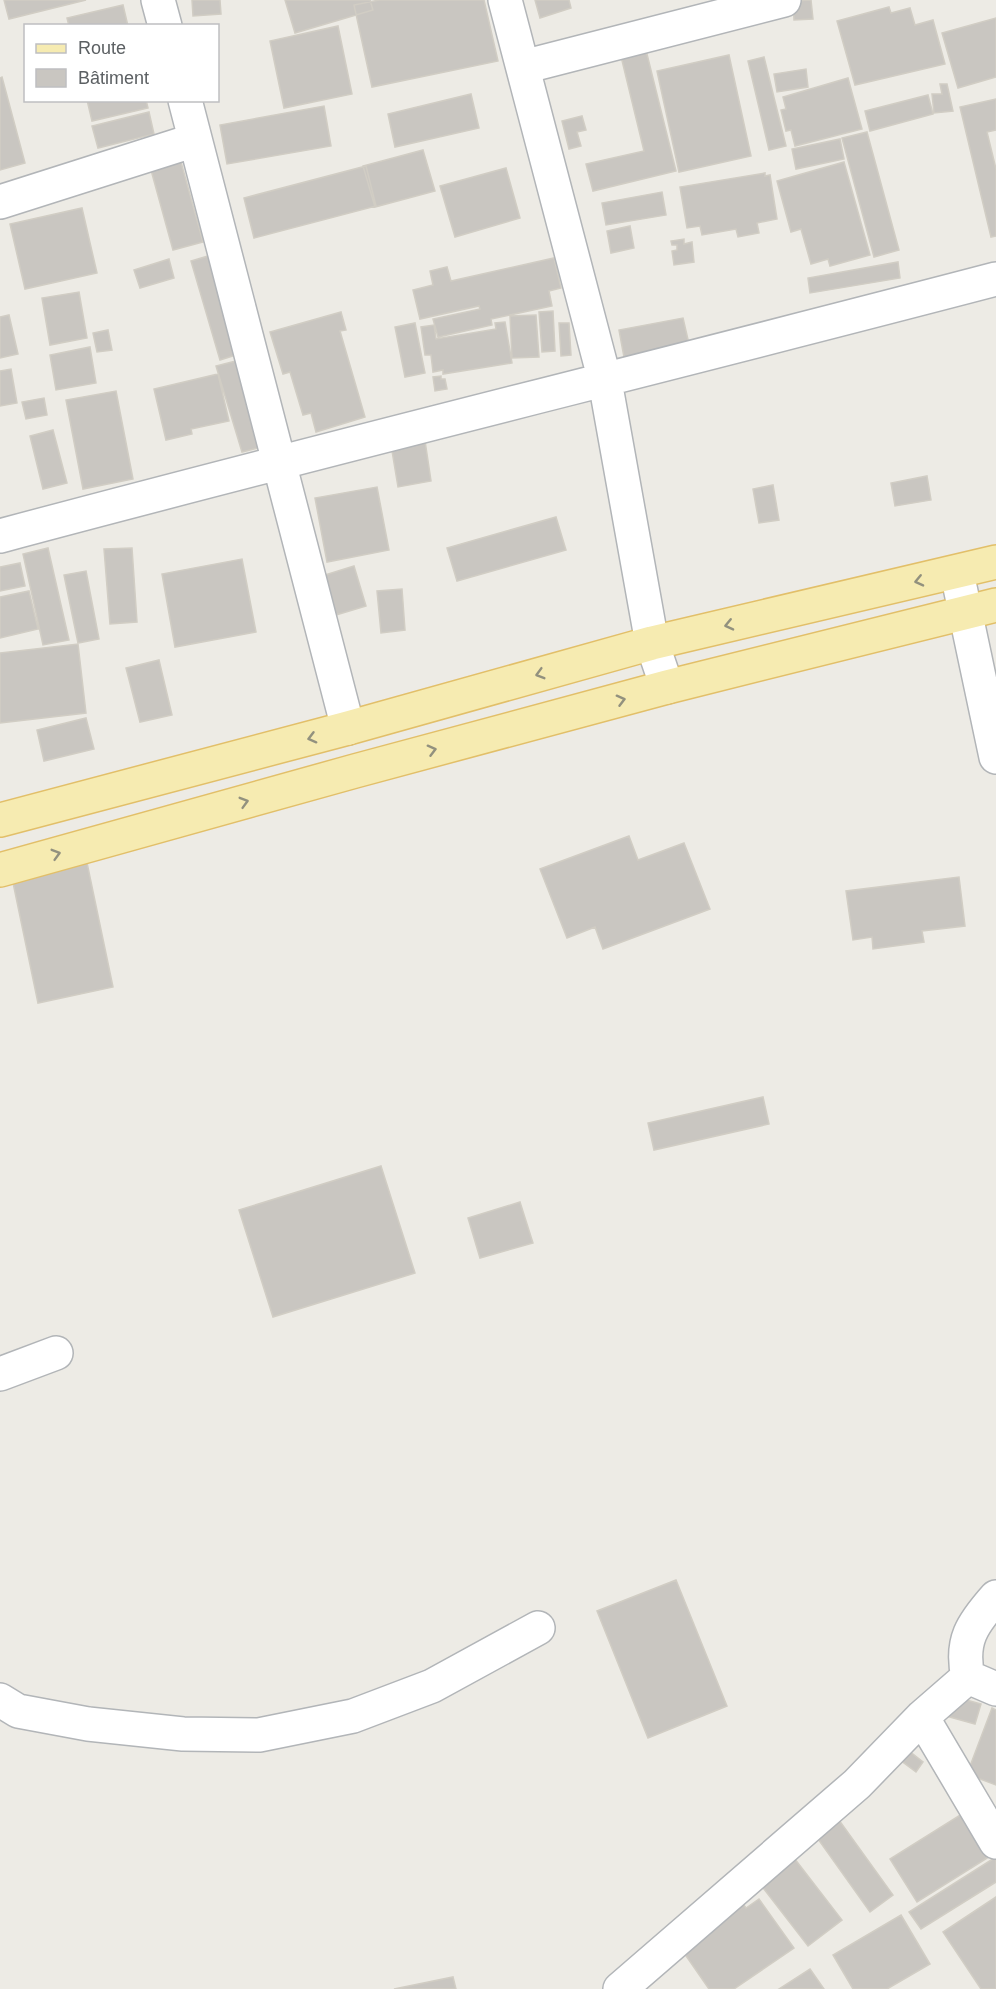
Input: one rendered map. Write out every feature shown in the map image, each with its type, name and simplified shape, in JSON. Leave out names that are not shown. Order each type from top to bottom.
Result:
[{"type":"main road","points":[[0,820],[348,728],[652,643],[996,562]]},
{"type":"main road","points":[[0,870],[667,687],[981,609]]},
{"type":"street","points":[[158,0],[164,24]]},
{"type":"street","points":[[505,0],[605,381],[652,643],[667,687]]},
{"type":"street","points":[[523,67],[784,0]]},
{"type":"street","points":[[186,102],[348,728]]},
{"type":"street","points":[[0,202],[195,140]]},
{"type":"street","points":[[0,536],[280,460],[605,381],[996,279]]},
{"type":"street","points":[[957,573],[981,609],[996,756]]},
{"type":"street","points":[[0,1374],[56,1353]]},
{"type":"street","points":[[620,1989],[857,1784],[922,1718],[982,1683],[964,1650],[976,1619],[996,1597]]},
{"type":"street","points":[[0,1700],[18,1711],[88,1724],[183,1734],[259,1735],[353,1716],[432,1686],[538,1628]]},
{"type":"street","points":[[922,1718],[996,1842]]},
{"type":"building","points":[[4,0],[86,0],[9,19]]},
{"type":"building","points":[[192,0],[220,0],[221,14],[193,16]]},
{"type":"building","points":[[285,0],[370,0],[373,10],[295,33]]},
{"type":"building","points":[[379,0],[484,0],[498,61],[372,87],[354,5]]},
{"type":"building","points":[[535,0],[569,0],[571,8],[540,18]]},
{"type":"building","points":[[811,0],[813,19],[794,20],[793,1]]},
{"type":"building","points":[[123,5],[128,24],[68,24],[67,18]]},
{"type":"building","points":[[889,7],[891,13],[910,8],[915,25],[933,20],[945,64],[855,85],[837,21]]},
{"type":"building","points":[[996,18],[996,77],[958,88],[942,33]]},
{"type":"building","points":[[338,26],[352,94],[284,108],[270,41]]},
{"type":"building","points":[[643,38],[676,171],[593,191],[586,164],[644,151],[618,44]]},
{"type":"building","points":[[729,55],[751,156],[679,172],[657,71]]},
{"type":"building","points":[[764,57],[786,146],[769,150],[748,61]]},
{"type":"building","points":[[806,69],[808,87],[777,92],[774,74]]},
{"type":"building","points":[[2,77],[25,163],[0,170],[0,78]]},
{"type":"building","points":[[848,78],[862,129],[795,146],[791,130],[786,131],[781,110],[786,109],[783,97]]},
{"type":"building","points":[[940,84],[947,84],[953,111],[934,113],[932,94],[942,94]]},
{"type":"building","points":[[471,94],[479,128],[395,147],[388,114]]},
{"type":"building","points":[[928,95],[933,114],[870,131],[865,111]]},
{"type":"building","points":[[996,99],[996,130],[987,132],[996,169],[996,236],[991,237],[960,107]]},
{"type":"building","points":[[87,102],[146,102],[148,108],[92,121]]},
{"type":"building","points":[[324,106],[331,146],[227,164],[220,125]]},
{"type":"building","points":[[149,112],[154,134],[98,148],[92,126]]},
{"type":"building","points":[[582,116],[586,130],[577,132],[581,146],[569,149],[562,121]]},
{"type":"building","points":[[867,132],[899,250],[874,257],[842,138]]},
{"type":"building","points":[[840,139],[844,159],[796,169],[792,149]]},
{"type":"building","points":[[423,150],[435,191],[375,207],[363,166]]},
{"type":"building","points":[[181,162],[203,242],[173,250],[151,170]]},
{"type":"building","points":[[844,162],[870,255],[830,266],[828,259],[811,264],[801,229],[791,232],[777,181]]},
{"type":"building","points":[[366,166],[376,206],[254,238],[244,198]]},
{"type":"building","points":[[506,168],[520,218],[455,237],[440,186]]},
{"type":"building","points":[[765,173],[765,176],[770,175],[777,219],[757,223],[759,233],[738,237],[736,229],[702,235],[700,226],[687,228],[680,187]]},
{"type":"building","points":[[662,192],[666,215],[606,225],[602,203]]},
{"type":"building","points":[[82,208],[97,273],[25,289],[10,224]]},
{"type":"building","points":[[630,226],[634,248],[611,253],[607,231]]},
{"type":"building","points":[[684,239],[684,244],[692,242],[694,262],[674,265],[672,251],[677,250],[677,245],[672,245],[671,241]]},
{"type":"building","points":[[208,256],[236,355],[220,360],[191,261]]},
{"type":"building","points":[[554,258],[561,288],[549,291],[552,306],[491,319],[492,325],[438,337],[433,319],[480,309],[479,306],[420,319],[413,290],[433,285],[430,271],[447,267],[451,281]]},
{"type":"building","points":[[169,259],[174,278],[140,288],[134,270]]},
{"type":"building","points":[[898,262],[900,278],[810,293],[808,278]]},
{"type":"building","points":[[79,292],[87,338],[50,345],[42,298]]},
{"type":"building","points":[[553,311],[555,351],[542,352],[539,312]]},
{"type":"building","points":[[341,312],[346,330],[340,331],[365,417],[316,432],[311,413],[303,415],[290,372],[283,374],[270,332]]},
{"type":"building","points":[[9,315],[18,354],[0,358],[0,317]]},
{"type":"building","points":[[536,315],[539,357],[512,358],[510,316]]},
{"type":"building","points":[[683,318],[689,344],[624,357],[619,330]]},
{"type":"building","points":[[505,322],[512,363],[443,374],[443,370],[433,372],[431,355],[425,355],[421,327],[434,325],[436,339],[496,329],[495,323]]},
{"type":"building","points":[[415,323],[425,373],[405,377],[395,327]]},
{"type":"building","points":[[559,323],[569,323],[571,355],[561,356]]},
{"type":"building","points":[[108,330],[112,350],[97,352],[93,333]]},
{"type":"building","points":[[90,347],[96,383],[56,390],[50,355]]},
{"type":"building","points":[[236,361],[262,447],[242,452],[216,366]]},
{"type":"building","points":[[11,369],[17,403],[0,406],[0,371]]},
{"type":"building","points":[[218,374],[229,421],[191,429],[192,434],[166,440],[154,389]]},
{"type":"building","points":[[441,376],[441,379],[445,379],[447,389],[435,391],[433,377]]},
{"type":"building","points":[[116,391],[133,479],[83,489],[66,400]]},
{"type":"building","points":[[44,398],[47,415],[26,419],[22,402]]},
{"type":"building","points":[[53,430],[67,483],[43,489],[30,436]]},
{"type":"building","points":[[424,434],[431,481],[398,487],[390,439]]},
{"type":"building","points":[[927,476],[931,500],[895,506],[891,483]]},
{"type":"building","points":[[773,485],[779,520],[759,523],[753,489]]},
{"type":"building","points":[[377,487],[389,550],[327,562],[315,498]]},
{"type":"building","points":[[556,517],[566,550],[457,581],[447,548]]},
{"type":"building","points":[[48,548],[69,640],[43,645],[23,554]]},
{"type":"building","points":[[132,548],[137,622],[110,624],[104,549]]},
{"type":"building","points":[[242,559],[256,632],[175,647],[162,574]]},
{"type":"building","points":[[20,563],[25,586],[0,591],[0,567]]},
{"type":"building","points":[[354,566],[366,606],[336,615],[325,575]]},
{"type":"building","points":[[86,571],[99,639],[78,643],[64,575]]},
{"type":"building","points":[[402,589],[405,630],[381,633],[377,591]]},
{"type":"building","points":[[29,591],[38,629],[0,638],[0,597]]},
{"type":"building","points":[[78,644],[86,713],[0,723],[0,653]]},
{"type":"building","points":[[159,660],[172,715],[140,722],[126,668]]},
{"type":"building","points":[[86,718],[94,749],[44,761],[37,730]]},
{"type":"building","points":[[629,836],[638,860],[684,843],[710,909],[603,949],[595,927],[567,938],[540,869]]},
{"type":"building","points":[[86,858],[113,987],[38,1003],[11,873]]},
{"type":"building","points":[[959,877],[965,926],[922,931],[924,942],[873,949],[872,937],[853,940],[846,891]]},
{"type":"building","points":[[763,1097],[769,1124],[654,1150],[648,1123]]},
{"type":"building","points":[[381,1166],[415,1273],[273,1317],[239,1210]]},
{"type":"building","points":[[520,1202],[533,1243],[480,1258],[468,1218]]},
{"type":"building","points":[[676,1580],[727,1706],[648,1738],[597,1611]]},
{"type":"building","points":[[952,1696],[981,1704],[975,1724],[946,1716]]},
{"type":"building","points":[[992,1708],[996,1710],[996,1785],[967,1774]]},
{"type":"building","points":[[904,1747],[923,1762],[916,1772],[896,1757]]},
{"type":"building","points":[[965,1812],[992,1855],[917,1902],[890,1859]]},
{"type":"building","points":[[836,1816],[893,1895],[870,1912],[813,1832]]},
{"type":"building","points":[[791,1854],[842,1920],[808,1946],[757,1880]]},
{"type":"building","points":[[996,1857],[996,1882],[921,1929],[909,1912]]},
{"type":"building","points":[[738,1897],[746,1908],[759,1899],[794,1948],[734,1989],[709,1989],[675,1940]]},
{"type":"building","points":[[996,1897],[996,1989],[981,1989],[943,1932]]},
{"type":"building","points":[[901,1915],[930,1964],[887,1989],[853,1989],[833,1955]]},
{"type":"building","points":[[810,1969],[824,1989],[779,1989]]},
{"type":"building","points":[[453,1977],[456,1989],[394,1989]]}]
